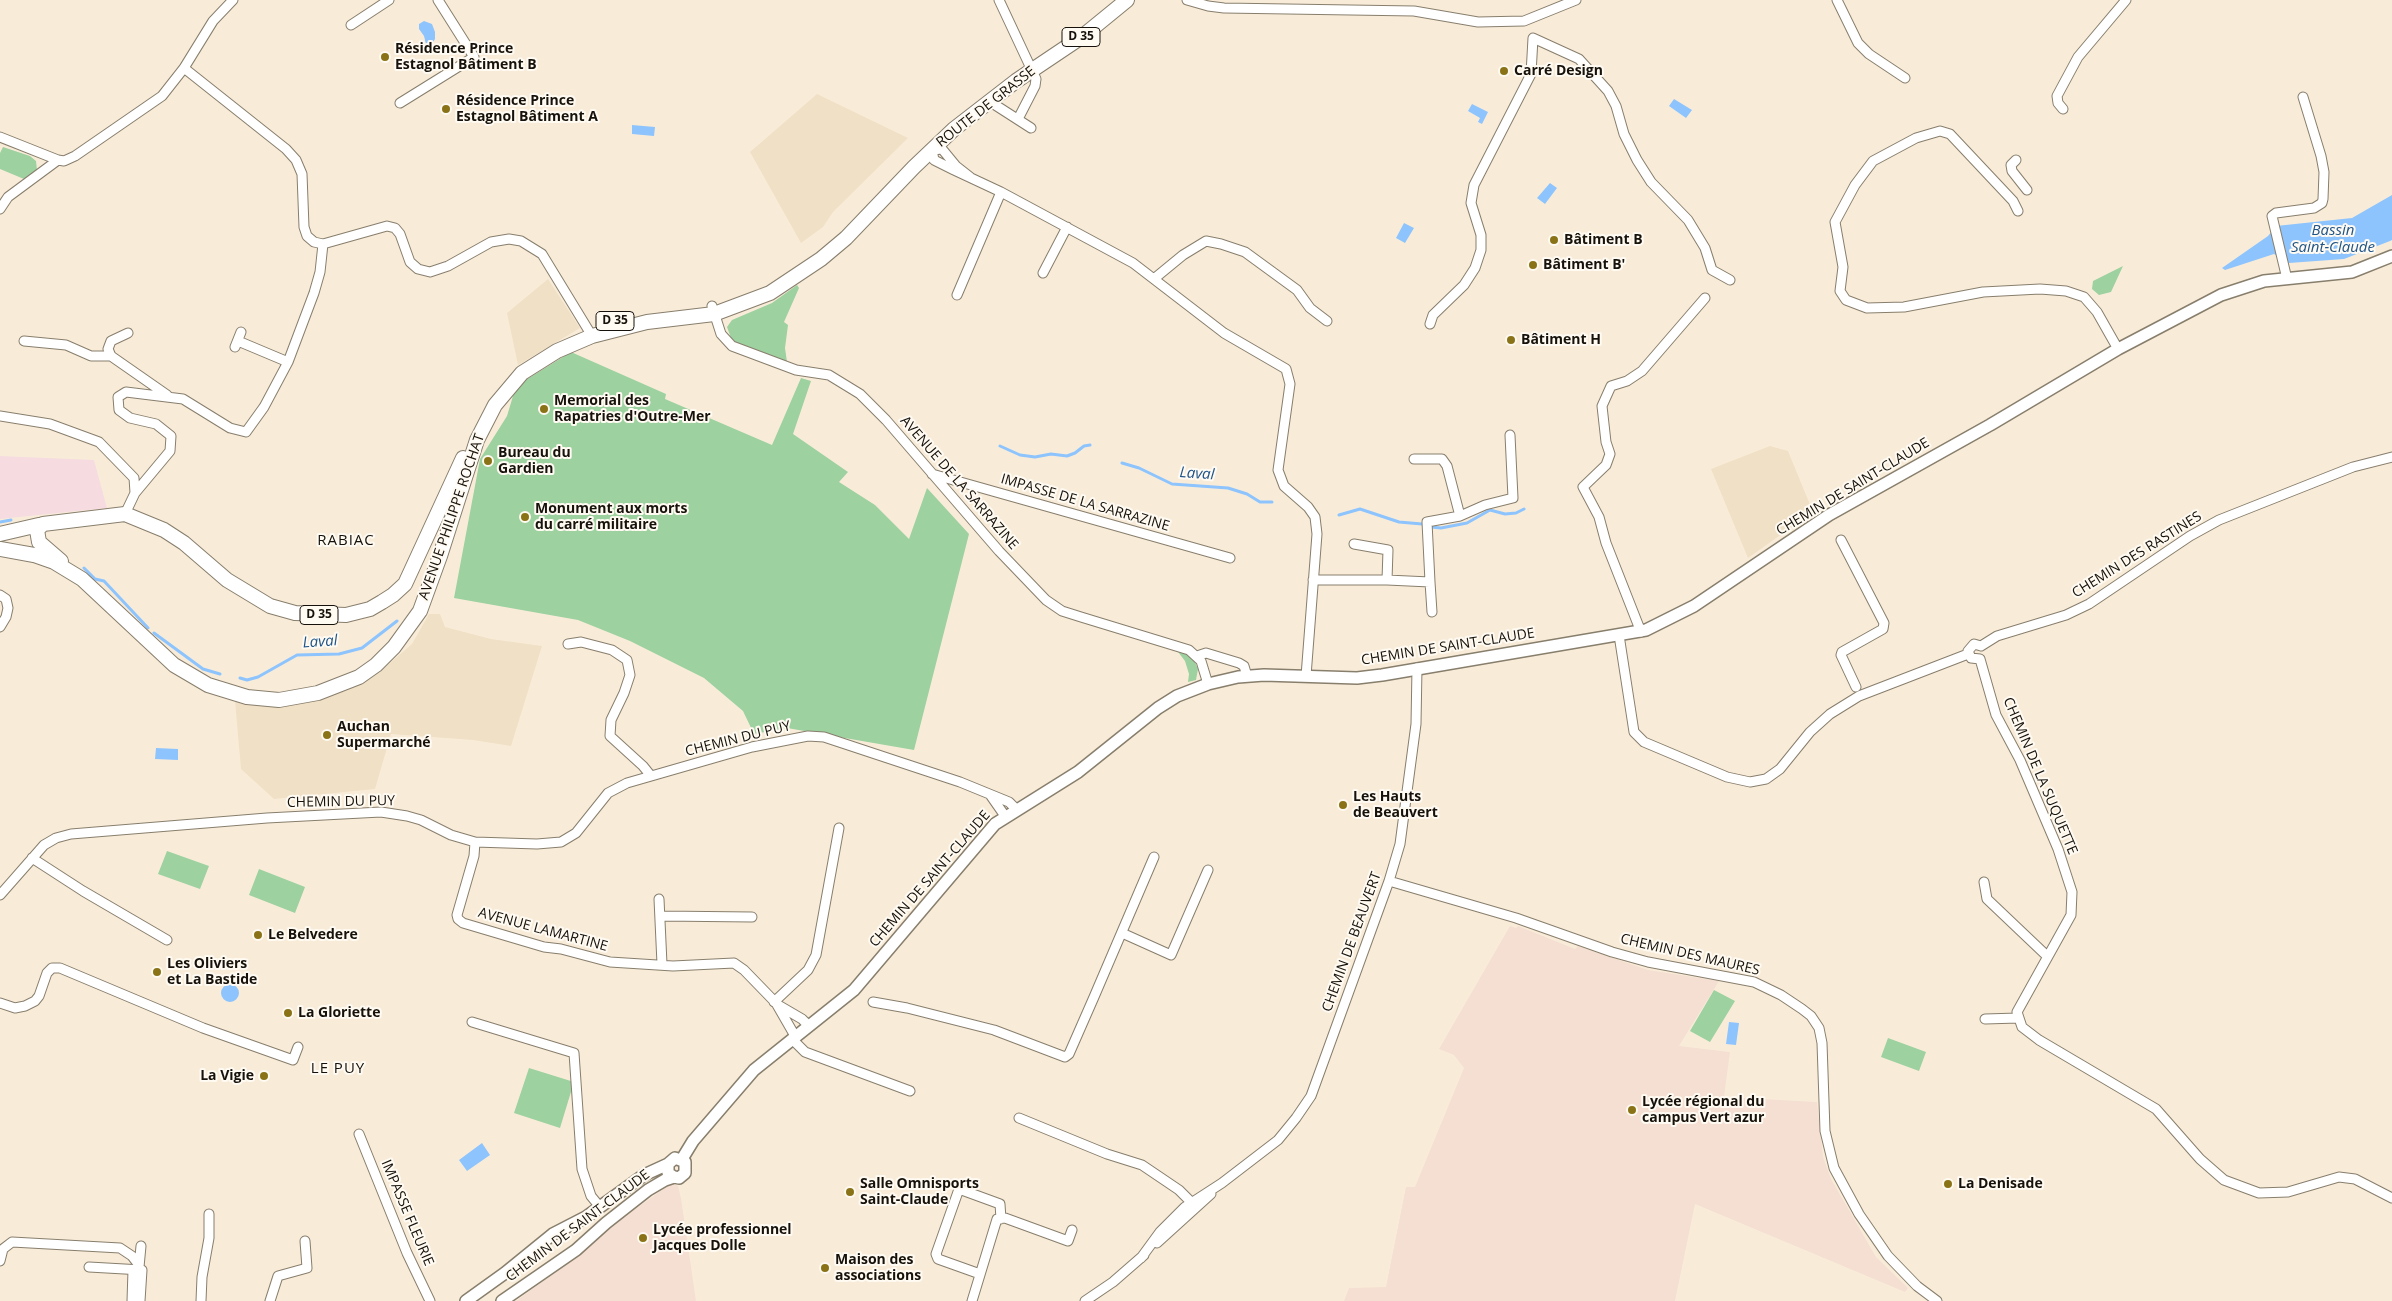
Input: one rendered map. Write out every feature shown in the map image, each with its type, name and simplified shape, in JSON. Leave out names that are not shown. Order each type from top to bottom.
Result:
[{"type":"main road","name":"ROUTE DE GRASSE","points":[[713,310],[770,293],[821,259],[846,238],[854,227],[932,150],[989,101],[1084,36],[1128,0]]},
{"type":"main road","name":"AVENUE PHILIPPE ROCHAT","points":[[0,534],[43,524],[125,514],[164,530],[184,543],[227,580],[270,606],[295,613],[346,615],[370,608],[393,595],[405,584],[474,432],[498,389],[526,362],[548,348],[590,333],[713,310]]},
{"type":"main road","name":"AVENUE PHILIPPE ROCHAT","points":[[0,549],[34,555],[54,562],[82,579],[174,665],[208,685],[247,697],[279,700],[318,693],[359,677],[376,665],[394,647],[420,611],[440,556],[472,452],[495,405],[522,374],[539,361],[590,333]]},
{"type":"main road","points":[[43,524],[37,530],[38,542],[82,579]]},
{"type":"main road","points":[[420,554],[437,527],[441,525],[444,529],[440,556]]},
{"type":"street","points":[[0,137],[58,160],[64,161],[75,156],[162,96],[184,68],[213,21],[233,0]]},
{"type":"street","points":[[350,25],[389,0]]},
{"type":"street","points":[[400,103],[474,57],[438,0]]},
{"type":"street","points":[[999,0],[1026,53],[1036,79],[1035,86],[1018,119]]},
{"type":"street","points":[[1187,0],[1224,8],[1414,11],[1478,22],[1524,21],[1576,0]]},
{"type":"street","points":[[1837,0],[1858,42],[1869,54],[1905,78]]},
{"type":"street","points":[[2064,109],[2058,103],[2057,96],[2078,57],[2126,0]]},
{"type":"street","points":[[1430,324],[1433,315],[1464,285],[1475,268],[1481,250],[1481,235],[1471,203],[1474,185],[1531,74],[1533,38],[1579,60],[1608,91],[1616,106],[1624,134],[1651,182],[1688,220],[1705,248],[1712,270],[1730,280]]},
{"type":"street","points":[[184,68],[286,149],[296,160],[302,174],[304,227],[307,236],[314,242],[323,244],[387,226],[395,228],[400,234],[410,262],[418,269],[430,272],[448,266],[491,242],[509,239],[521,241],[542,254],[590,333]]},
{"type":"street","points":[[2287,279],[2285,265],[2273,228],[2272,216],[2314,208],[2322,203],[2323,199],[2324,172],[2321,156],[2303,96]]},
{"type":"street","points":[[989,101],[1031,128]]},
{"type":"street","points":[[2018,211],[2013,201],[1950,134],[1940,131],[1916,138],[1873,161],[1855,185],[1835,222],[1843,267],[1840,291],[1846,300],[1867,308],[1912,306],[1983,292],[2040,289],[2066,292],[2084,297],[2097,312],[2118,349]]},
{"type":"street","points":[[932,150],[942,149],[956,166],[970,177],[1133,263],[1155,278],[1224,334],[1286,369],[1290,384],[1278,470],[1284,486],[1308,507],[1315,516],[1317,534],[1306,676]]},
{"type":"street","points":[[0,209],[8,197],[58,160]]},
{"type":"street","points":[[2016,160],[2011,165],[2012,171],[2027,190]]},
{"type":"street","points":[[957,295],[1001,192]]},
{"type":"street","points":[[1043,273],[1067,227]]},
{"type":"street","points":[[1155,278],[1183,255],[1206,241],[1220,244],[1245,252],[1297,290],[1310,308],[1327,321]]},
{"type":"street","points":[[125,514],[135,493],[170,451],[171,436],[156,424],[130,418],[119,410],[118,397],[126,392],[182,399],[230,428],[246,432],[264,407],[288,362],[314,293],[320,272],[323,244]]},
{"type":"street","name":"CHEMIN DE SAINT-CLAUDE","points":[[682,1159],[693,1141],[754,1070],[854,990],[985,835],[1005,816],[1078,772],[1168,701],[1208,684],[1247,676],[1357,678],[1641,632],[1694,606],[1830,515],[1990,425],[2118,349],[2221,295],[2251,284],[2352,272],[2392,256]]},
{"type":"street","points":[[1641,632],[1606,542],[1599,517],[1583,487],[1606,465],[1610,454],[1606,442],[1602,406],[1611,386],[1627,380],[1642,371],[1705,298]]},
{"type":"street","name":"AVENUE DE LA SARRAZINE","points":[[713,310],[721,334],[732,346],[796,370],[829,375],[849,385],[886,420],[1046,600],[1062,611],[1172,644],[1197,656],[1206,653],[1239,663],[1244,666],[1247,676]]},
{"type":"street","points":[[128,333],[110,341],[108,349],[111,356],[167,396]]},
{"type":"street","points":[[238,340],[288,362]]},
{"type":"street","points":[[24,341],[66,345],[91,356],[111,356]]},
{"type":"street","points":[[0,416],[50,424],[99,442],[134,478],[135,493]]},
{"type":"street","points":[[1432,612],[1427,522],[1460,516],[1485,505],[1513,498],[1510,435]]},
{"type":"street","name":"CHEMIN DES RASTINES","points":[[1981,646],[1997,636],[2066,615],[2089,604],[2190,536],[2219,520],[2353,467],[2392,457]]},
{"type":"street","points":[[1414,460],[1442,459],[1447,466],[1460,516]]},
{"type":"street","name":"IMPASSE DE LA SARRAZINE","points":[[932,473],[1230,558]]},
{"type":"street","points":[[1841,540],[1884,624],[1882,629],[1841,655],[1856,687]]},
{"type":"street","points":[[1354,544],[1388,550],[1388,580]]},
{"type":"street","points":[[1313,580],[1430,582]]},
{"type":"street","points":[[0,595],[6,599],[8,608],[6,617],[0,627]]},
{"type":"street","points":[[1620,635],[1634,732],[1644,742],[1702,767],[1727,777],[1750,782],[1766,779],[1780,770],[1810,732],[1830,714],[1860,696],[1968,654]]},
{"type":"street","points":[[568,644],[581,642],[612,650],[627,660],[630,675],[612,720],[610,736],[643,766],[650,776]]},
{"type":"street","points":[[1972,645],[1981,646],[1984,653],[1980,659],[1973,659],[1968,654],[1968,649],[1972,645]]},
{"type":"street","points":[[1197,656],[1204,667],[1208,684]]},
{"type":"street","name":"CHEMIN DE LA SUQUETTE","points":[[1980,659],[1996,715],[2024,768],[2058,849],[2072,892],[2072,915],[2022,1002],[2017,1012],[2018,1018]]},
{"type":"street","name":"CHEMIN DE BEAUVERT","points":[[1085,1301],[1113,1282],[1222,1183],[1278,1140],[1311,1096],[1389,880],[1400,844],[1416,724],[1417,668]]},
{"type":"street","name":"CHEMIN DU PUY","points":[[0,895],[44,845],[71,834],[267,818],[380,812],[395,813],[421,820],[451,836],[475,842],[536,844],[561,842],[576,833],[608,793],[627,783],[752,747],[816,735],[960,782],[1009,802],[1016,809]]},
{"type":"street","points":[[992,796],[1005,816]]},
{"type":"street","points":[[775,1002],[808,970],[816,955],[839,828]]},
{"type":"street","name":"AVENUE LAMARTINE","points":[[475,842],[474,856],[457,915],[458,919],[463,923],[610,962],[673,966],[734,963],[744,970],[775,1002],[802,1019],[809,1026]]},
{"type":"street","points":[[32,858],[83,891],[167,940]]},
{"type":"street","points":[[873,1002],[907,1008],[994,1030],[1065,1057],[1068,1054],[1154,858]]},
{"type":"street","points":[[1122,933],[1171,955],[1208,870]]},
{"type":"street","name":"CHEMIN DES MAURES","points":[[1389,880],[1516,918],[1612,952],[1658,964],[1754,982],[1781,995],[1802,1009],[1811,1016],[1819,1028],[1822,1043],[1825,1131],[1834,1168],[1859,1214],[1888,1256],[1916,1286],[1937,1301]]},
{"type":"street","points":[[1984,882],[1987,899],[2047,956]]},
{"type":"street","points":[[658,899],[661,916],[662,964]]},
{"type":"street","points":[[661,916],[752,917]]},
{"type":"street","points":[[0,1004],[15,1008],[26,1006],[35,1001],[39,996],[47,973],[52,968],[60,968],[203,1028],[293,1060],[298,1047]]},
{"type":"street","name":"AVENUE LAMARTINE","points":[[775,1002],[794,1038]]},
{"type":"street","points":[[1985,1019],[2018,1018],[2022,1027],[2039,1040],[2156,1109],[2200,1159],[2224,1180],[2259,1193],[2288,1192],[2339,1177],[2355,1179],[2392,1198]]},
{"type":"street","points":[[472,1022],[574,1054],[582,1169],[591,1196],[600,1207]]},
{"type":"street","points":[[794,1038],[805,1052],[910,1091]]},
{"type":"street","points":[[1019,1118],[1107,1154],[1142,1165],[1179,1190],[1191,1202]]},
{"type":"street","name":"IMPASSE FLEURIE","points":[[359,1134],[407,1253],[430,1301]]},
{"type":"street","points":[[675,1158],[682,1159],[686,1164],[686,1173],[679,1178],[668,1173],[668,1164],[675,1158]]},
{"type":"street","name":"CHEMIN DE SAINT-CLAUDE","points":[[466,1301],[505,1274],[553,1234],[600,1207],[644,1175],[668,1164]]},
{"type":"street","name":"CHEMIN DE SAINT-CLAUDE","points":[[502,1301],[576,1250],[606,1223],[648,1190],[674,1177]]},
{"type":"street","name":"CHEMIN DE BEAUVERT","points":[[1140,1258],[1160,1232],[1191,1202],[1222,1183]]},
{"type":"street","points":[[980,1274],[938,1259],[936,1254],[959,1189],[1000,1204],[1001,1219]]},
{"type":"street","points":[[201,1301],[202,1277],[209,1238],[209,1214]]},
{"type":"street","points":[[972,1301],[997,1220],[1005,1218],[1068,1241],[1072,1230]]},
{"type":"street","points":[[270,1301],[278,1276],[307,1268],[305,1241]]},
{"type":"street","points":[[0,1261],[2,1248],[12,1242],[120,1248],[132,1256],[138,1269],[140,1301]]},
{"type":"street","points":[[132,1301],[141,1246]]},
{"type":"street","points":[[89,1267],[138,1269]]},
{"type":"shaded area","points":[[817,94],[908,138],[833,212],[823,227],[801,243],[750,152]]},
{"type":"shaded area","points":[[548,279],[580,328],[518,365],[507,313]]},
{"type":"shaded area","points":[[1770,446],[1788,451],[1813,512],[1748,558],[1711,469]]},
{"type":"shaded area","points":[[0,456],[94,460],[107,508],[0,519]]},
{"type":"shaded area","points":[[429,614],[440,614],[445,627],[491,639],[542,646],[511,746],[473,740],[391,734],[375,789],[274,799],[241,769],[235,701],[272,705],[310,702],[348,690],[383,669],[412,644]]},
{"type":"shaded area","name":"Lycée régional du campus Vert azur","points":[[1510,926],[1516,928],[1518,926],[1575,949],[1578,946],[1648,970],[1719,981],[1679,1046],[1730,1052],[1724,1097],[1817,1102],[1823,1157],[1831,1179],[1876,1257],[1908,1288],[1905,1292],[1695,1204],[1675,1301],[1344,1301],[1349,1288],[1386,1287],[1406,1187],[1415,1187],[1464,1068],[1454,1055],[1439,1049]]},
{"type":"shaded area","name":"Lycée professionnel Jacques Dolle","points":[[673,1182],[678,1186],[681,1198],[696,1301],[516,1301],[583,1252],[616,1223]]},
{"type":"green space","points":[[3,147],[30,156],[36,161],[37,170],[24,179],[0,169],[0,153]]},
{"type":"green space","points":[[2123,266],[2111,292],[2099,295],[2092,289],[2093,281]]},
{"type":"green space","points":[[797,285],[799,288],[784,322],[788,325],[785,348],[787,362],[736,343],[731,338],[727,327],[732,320],[772,303]]},
{"type":"green space","points":[[571,352],[666,394],[665,399],[772,445],[801,378],[811,381],[793,434],[848,472],[839,482],[875,505],[909,539],[927,488],[969,534],[914,750],[787,728],[754,734],[743,711],[704,678],[630,641],[578,620],[454,598],[480,459],[507,416],[516,386]]},
{"type":"green space","points":[[1175,648],[1193,658],[1198,669],[1196,680],[1188,682],[1189,674],[1185,661]]},
{"type":"green space","points":[[167,851],[209,866],[200,889],[158,874]]},
{"type":"green space","points":[[259,869],[305,887],[295,913],[249,895]]},
{"type":"green space","points":[[1714,990],[1735,1001],[1710,1042],[1690,1031]]},
{"type":"green space","points":[[1888,1038],[1926,1052],[1919,1071],[1881,1057]]},
{"type":"green space","points":[[529,1068],[574,1082],[560,1128],[514,1113]]},
{"type":"water","points":[[424,21],[432,24],[435,32],[435,39],[432,44],[426,44],[424,36],[419,29],[419,24]]},
{"type":"water","points":[[1674,99],[1692,110],[1686,118],[1669,106]]},
{"type":"water","points":[[1472,104],[1488,112],[1482,124],[1478,122],[1480,118],[1468,111]]},
{"type":"water","points":[[632,125],[655,127],[654,136],[632,134]]},
{"type":"water","points":[[1550,183],[1557,188],[1545,204],[1537,198]]},
{"type":"water","name":"Bassin Saint-Claude","points":[[2392,195],[2392,240],[2390,241],[2344,259],[2289,263],[2274,254],[2225,270],[2222,268],[2268,236],[2276,226],[2352,218]]},
{"type":"water","points":[[1404,223],[1414,228],[1405,243],[1396,238]]},
{"type":"water","points":[[156,748],[178,749],[178,760],[155,759]]},
{"type":"water","points":[[230,984],[236,987],[239,993],[236,999],[230,1002],[224,999],[221,993],[224,987]]},
{"type":"water","points":[[1729,1022],[1739,1023],[1736,1045],[1726,1044]]},
{"type":"water","points":[[482,1143],[490,1155],[467,1171],[459,1160]]},
{"type":"waterway","name":"Laval","points":[[1000,446],[1020,455],[1035,457],[1051,454],[1067,456],[1084,446],[1090,445]]},
{"type":"waterway","name":"Laval","points":[[1122,463],[1139,468],[1172,484],[1228,488],[1247,494],[1260,502],[1272,502]]},
{"type":"waterway","name":"Laval","points":[[1339,515],[1360,509],[1399,522],[1422,524]]},
{"type":"waterway","name":"Laval","points":[[1431,527],[1441,528],[1467,523],[1490,510],[1505,514],[1516,513],[1524,509]]},
{"type":"waterway","points":[[0,522],[11,520]]},
{"type":"waterway","points":[[84,568],[95,579],[104,581],[148,628]]},
{"type":"waterway","name":"Laval","points":[[240,678],[247,680],[258,677],[297,655],[339,654],[362,648],[397,621]]},
{"type":"waterway","points":[[154,633],[203,669],[220,674]]},
{"type":"place","name":"Résidence Prince Estagnol Bâtiment B","points":[[385,57]]},
{"type":"place","name":"Carré Design","points":[[1504,71]]},
{"type":"place","name":"Résidence Prince Estagnol Bâtiment A","points":[[446,109]]},
{"type":"place","name":"Bâtiment B","points":[[1554,240]]},
{"type":"place","name":"Bâtiment B'","points":[[1533,265]]},
{"type":"place","name":"Bâtiment H","points":[[1511,340]]},
{"type":"place","name":"Memorial des Rapatries d'Outre-Mer","points":[[544,409]]},
{"type":"place","name":"Bureau du Gardien","points":[[488,461]]},
{"type":"place","name":"Monument aux morts du carré militaire","points":[[525,517]]},
{"type":"place","name":"Auchan Supermarché","points":[[327,735]]},
{"type":"place","name":"Les Hauts de Beauvert","points":[[1343,805]]},
{"type":"place","name":"Le Belvedere","points":[[258,935]]},
{"type":"place","name":"Les Oliviers et La Bastide","points":[[157,972]]},
{"type":"place","name":"La Gloriette","points":[[288,1013]]},
{"type":"place","name":"La Vigie","points":[[264,1076]]},
{"type":"place","name":"Lycée régional du campus Vert azur","points":[[1632,1110]]},
{"type":"place","name":"La Denisade","points":[[1948,1184]]},
{"type":"place","name":"Salle Omnisports Saint-Claude","points":[[850,1192]]},
{"type":"place","name":"Lycée professionnel Jacques Dolle","points":[[643,1238]]},
{"type":"place","name":"Maison des associations","points":[[825,1268]]},
{"type":"district","name":"RABIAC","points":[[346,541]]},
{"type":"district","name":"LE PUY","points":[[338,1069]]}]
